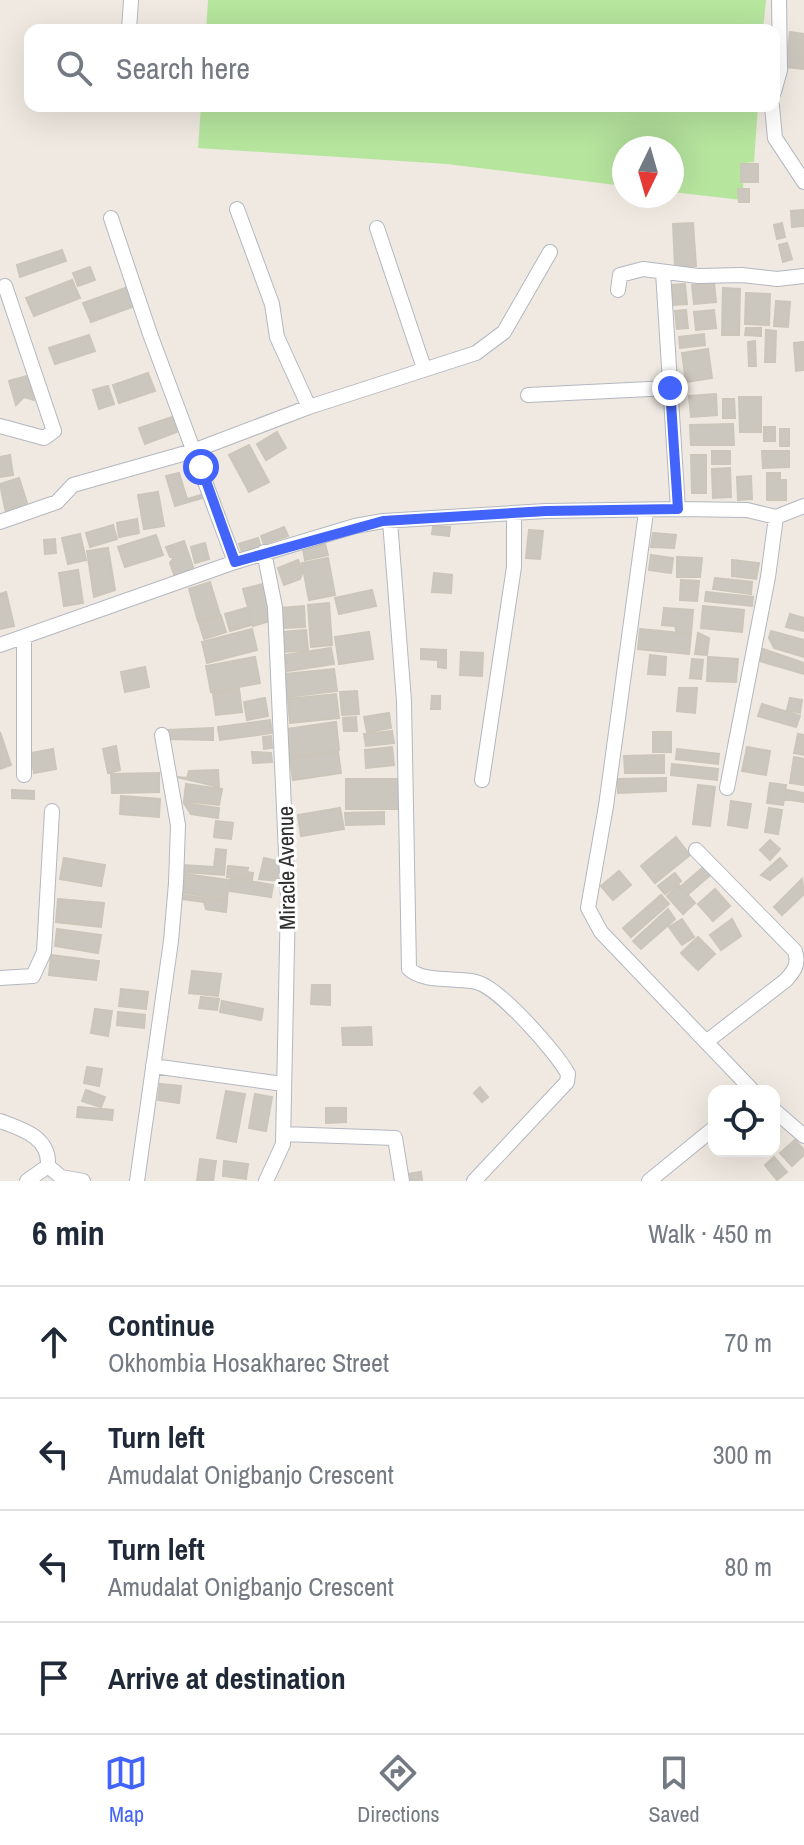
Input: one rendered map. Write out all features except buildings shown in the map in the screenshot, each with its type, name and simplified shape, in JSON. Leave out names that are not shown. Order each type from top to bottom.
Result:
[{"type":"street","points":[[129,24],[131,0]]},
{"type":"street","points":[[779,0],[779,24]]},
{"type":"street","points":[[773,112],[775,138],[804,182]]},
{"type":"street","points":[[237,209],[272,304],[277,337],[309,407]]},
{"type":"street","points":[[111,218],[235,562]]},
{"type":"street","points":[[377,228],[424,368]]},
{"type":"street","points":[[0,522],[57,502],[73,485],[193,451],[309,407],[476,353],[504,332],[550,252]]},
{"type":"street","points":[[618,290],[618,279],[624,272],[643,269],[777,279],[804,276]]},
{"type":"street","points":[[663,272],[678,509]]},
{"type":"street","points":[[0,426],[44,438],[54,431],[5,286]]},
{"type":"street","points":[[528,395],[670,388]]},
{"type":"street","points":[[0,645],[264,552],[355,526],[514,514],[678,509],[747,510],[776,517],[804,506]]},
{"type":"street","points":[[646,512],[606,806],[588,908],[601,932],[747,1085]]},
{"type":"street","points":[[482,780],[514,567],[514,514]]},
{"type":"street","points":[[727,788],[768,577],[776,517]]},
{"type":"street","points":[[390,521],[404,701],[409,969],[419,975],[487,986],[521,1018],[568,1074],[567,1082],[474,1181]]},
{"type":"street","name":"Miracle Avenue","points":[[264,552],[275,607],[287,884],[283,1149],[266,1181]]},
{"type":"street","points":[[24,638],[24,775]]},
{"type":"street","points":[[137,1181],[171,941],[178,825],[162,735]]},
{"type":"street","points":[[0,978],[33,976],[39,971],[44,952],[52,811]]},
{"type":"street","points":[[696,850],[795,951],[797,958],[795,969],[786,980],[706,1042]]},
{"type":"street","points":[[153,1066],[283,1084]]},
{"type":"street","points":[[780,1114],[801,1129]]},
{"type":"street","points":[[0,1121],[38,1139],[45,1148],[48,1166],[61,1177],[83,1181]]},
{"type":"street","points":[[649,1181],[708,1133]]},
{"type":"street","points":[[283,1134],[395,1138],[402,1181]]},
{"type":"street","points":[[27,1181],[48,1166]]},
{"type":"green space","points":[[208,0],[766,0],[764,24],[206,24]]},
{"type":"green space","points":[[201,112],[758,112],[754,162],[745,163],[742,200],[684,193],[684,136],[612,136],[612,185],[447,164],[198,148]]},
{"type":"route","points":[[201,467],[235,562],[355,526],[383,521],[546,511],[646,512],[678,509],[670,388]]}]
